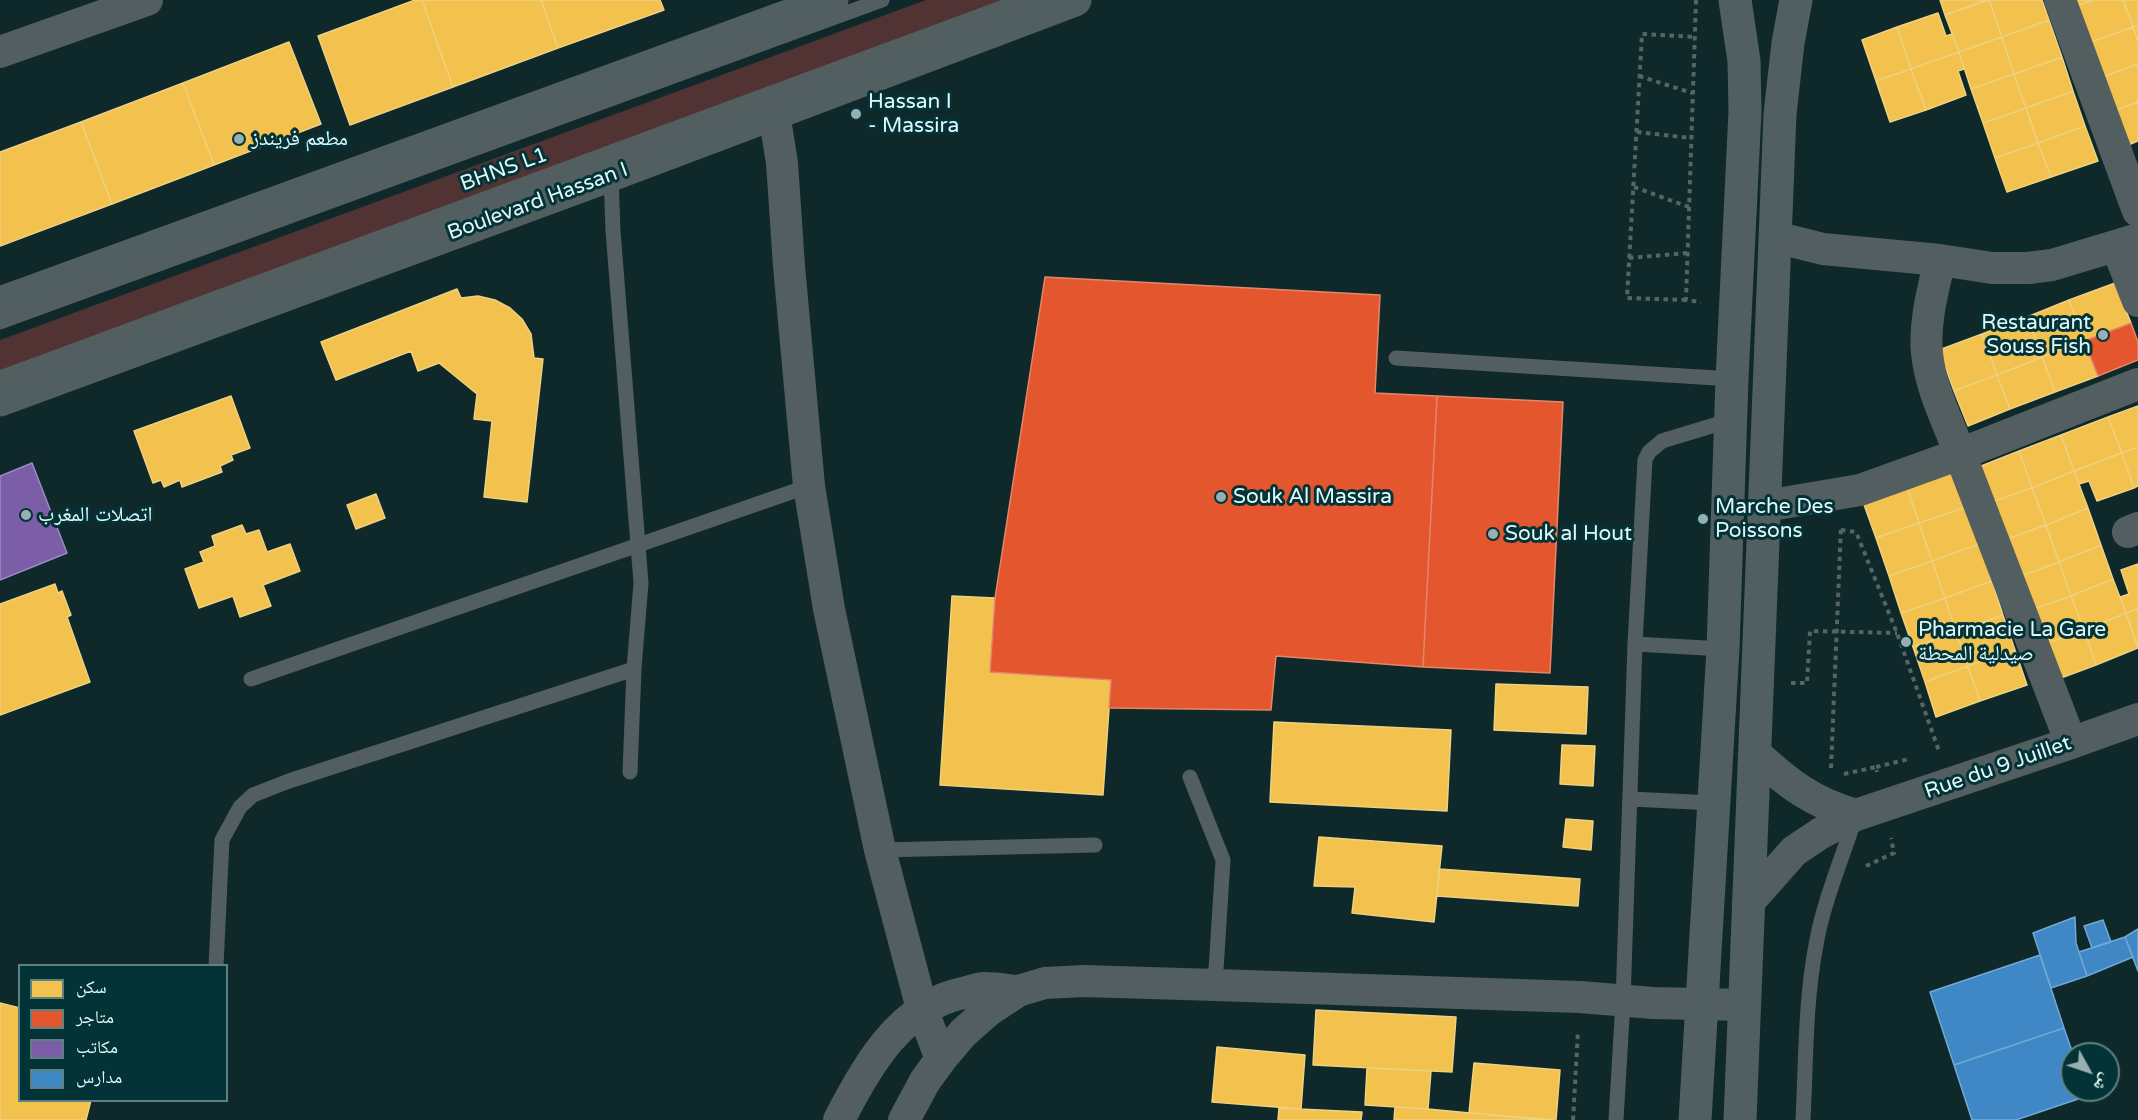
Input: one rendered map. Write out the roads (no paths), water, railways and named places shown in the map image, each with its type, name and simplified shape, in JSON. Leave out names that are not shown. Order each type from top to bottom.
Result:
[{"type":"main road","points":[[0,303],[832,0]]},
{"type":"main road","name":"Boulevard Hassan I","points":[[0,400],[611,175],[1075,0]]},
{"type":"main road","points":[[1695,1120],[1723,649],[1732,380],[1745,111],[1744,61],[1735,0]]},
{"type":"main road","points":[[1740,1120],[1780,114],[1788,43],[1796,0]]},
{"type":"street","points":[[0,52],[147,0]]},
{"type":"street","points":[[2060,0],[2138,211]]},
{"type":"street","points":[[774,113],[782,163],[809,486],[829,609],[880,850],[922,1009],[941,1059]]},
{"type":"street","points":[[1776,237],[1823,249],[1940,260],[1992,268],[2052,265],[2128,243],[2138,301]]},
{"type":"street","points":[[1940,260],[1929,309],[1926,351],[1930,374],[2071,743]]},
{"type":"street","points":[[1765,506],[1860,490],[1960,454],[2138,384]]},
{"type":"street","name":"Rue du 9 Juillet","points":[[1748,903],[1794,851],[1814,837],[1856,815],[2138,719]]},
{"type":"street","points":[[1755,753],[1804,794],[1831,807],[1856,815]]},
{"type":"street","points":[[904,1120],[925,1081],[963,1033],[989,1010],[1018,991],[1046,983],[1084,981],[1215,985],[1744,1005]]},
{"type":"street","points":[[835,1115],[897,1029],[922,1009],[952,995],[984,988],[1018,991]]},
{"type":"lane","name":"BHNS L1","points":[[0,322],[882,0]]},
{"type":"lane","name":"BHNS L1","points":[[0,378],[1023,0]]},
{"type":"lane","points":[[611,175],[613,231],[641,584],[634,669],[630,772]]},
{"type":"lane","points":[[1396,358],[1732,380]]},
{"type":"lane","points":[[1617,1120],[1635,644],[1645,460],[1649,452],[1662,441],[1731,420]]},
{"type":"lane","points":[[251,679],[809,486]]},
{"type":"lane","points":[[1635,644],[1723,649]]},
{"type":"lane","points":[[216,964],[222,840],[240,807],[253,795],[289,781],[634,669]]},
{"type":"lane","points":[[1190,777],[1223,860],[1215,985]]},
{"type":"lane","points":[[1630,799],[1714,803]]},
{"type":"lane","points":[[1803,1120],[1810,982],[1816,944],[1822,916],[1856,815]]},
{"type":"lane","points":[[880,850],[1095,846]]},
{"type":"place","name":"Hassan I - Massira","points":[[856,114]]},
{"type":"place","name":"مطعم فريندز","points":[[239,139]]},
{"type":"place","name":"Restaurant Souss Fish","points":[[2103,335]]},
{"type":"place","name":"Souk Al Massira","points":[[1221,497]]},
{"type":"place","name":"اتصلات المغرب","points":[[26,515]]},
{"type":"place","name":"Marche Des Poissons","points":[[1703,519]]},
{"type":"place","name":"Souk al Hout","points":[[1493,534]]},
{"type":"place","name":"Pharmacie La Gare صيدلية المحطة","points":[[1906,642]]}]
